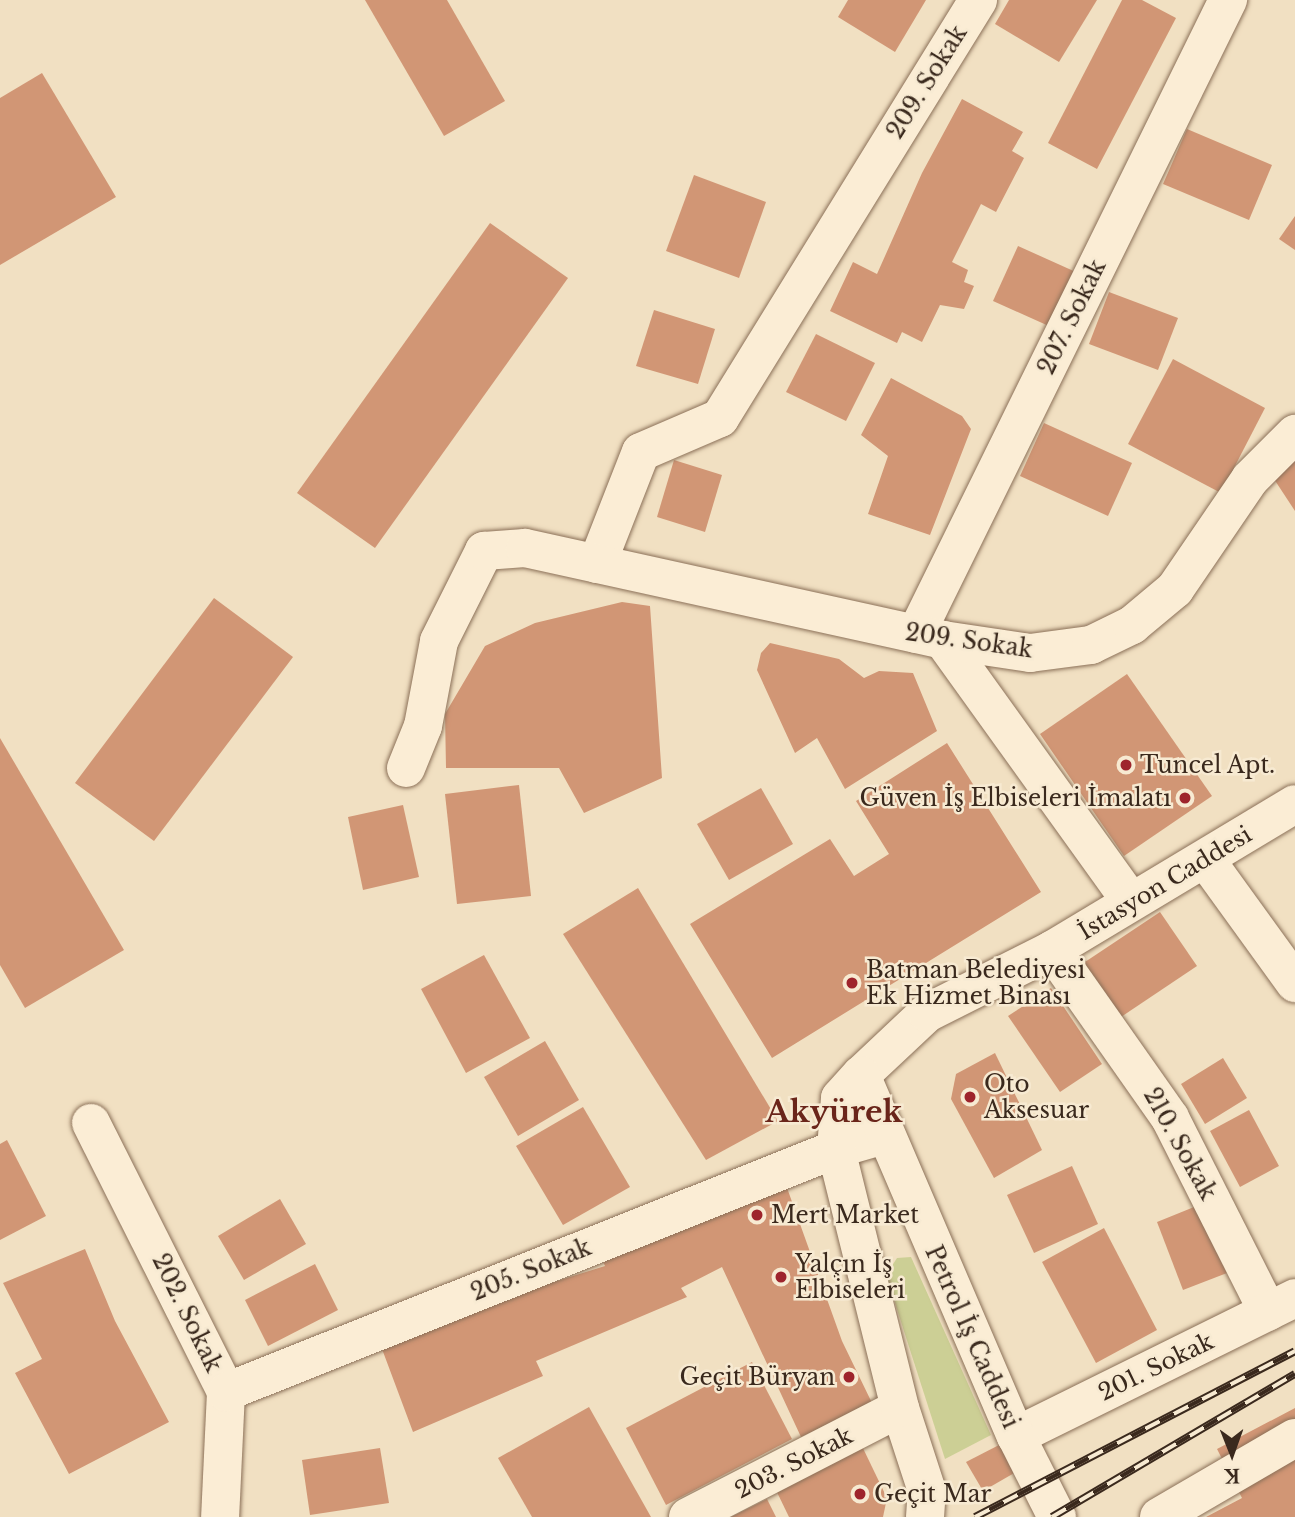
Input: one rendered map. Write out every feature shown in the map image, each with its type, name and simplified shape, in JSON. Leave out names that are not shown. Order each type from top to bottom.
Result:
[{"type":"street","name":"209. Sokak","points":[[597,564],[641,452],[720,418],[978,0]]},
{"type":"street","name":"207. Sokak","points":[[930,637],[1228,0]]},
{"type":"street","name":"209. Sokak","points":[[405,768],[423,726],[439,641],[484,551],[525,548],[930,637],[1030,653],[1091,645],[1132,625],[1175,589],[1251,479],[1295,434]]},
{"type":"street","points":[[930,637],[1131,902]]},
{"type":"street","name":"İstasyon Caddesi","points":[[860,1075],[927,1013],[1052,950],[1206,860],[1295,804]]},
{"type":"street","points":[[1206,860],[1295,983]]},
{"type":"street","name":"210. Sokak","points":[[1052,950],[1170,1118],[1281,1305]]},
{"type":"street","points":[[860,1075],[840,1098],[836,1149],[901,1408],[927,1491],[925,1517]]},
{"type":"street","name":"Petrol İş Caddesi","points":[[860,1075],[1016,1436],[1057,1517]]},
{"type":"street","name":"202. Sokak","points":[[91,1123],[226,1392],[219,1517]]},
{"type":"street","name":"205. Sokak","points":[[226,1392],[836,1149],[884,1135]]},
{"type":"street","name":"201. Sokak","points":[[1016,1436],[1281,1305]]},
{"type":"street","name":"203. Sokak","points":[[688,1517],[901,1408]]},
{"type":"street","points":[[1159,1517],[1295,1438]]},
{"type":"green space","points":[[911,1257],[991,1435],[945,1459],[886,1275],[897,1258]]},
{"type":"building","points":[[365,0],[447,0],[505,101],[444,136]]},
{"type":"building","points":[[848,0],[926,0],[895,52],[838,17]]},
{"type":"building","points":[[1009,0],[1097,0],[1059,62],[995,24]]},
{"type":"building","points":[[1122,0],[1142,0],[1176,18],[1097,169],[1048,143]]},
{"type":"building","points":[[42,73],[116,197],[0,265],[0,98]]},
{"type":"building","points":[[962,99],[1023,132],[1012,151],[1024,158],[996,212],[981,204],[952,262],[968,270],[964,282],[974,286],[964,309],[940,305],[922,342],[902,332],[897,343],[830,311],[853,262],[877,274],[922,173]]},
{"type":"building","points":[[1187,129],[1272,165],[1249,220],[1163,184]]},
{"type":"building","points":[[694,175],[766,202],[739,278],[666,251]]},
{"type":"building","points":[[1295,216],[1295,250],[1279,239]]},
{"type":"building","points":[[490,223],[568,278],[375,548],[297,493]]},
{"type":"building","points":[[1018,246],[1078,273],[1051,327],[993,301]]},
{"type":"building","points":[[1109,292],[1178,318],[1158,370],[1089,344]]},
{"type":"building","points":[[654,310],[715,329],[698,384],[636,366]]},
{"type":"building","points":[[816,334],[875,363],[846,421],[786,392]]},
{"type":"building","points":[[1173,359],[1265,408],[1221,493],[1128,444]]},
{"type":"building","points":[[891,378],[962,416],[971,429],[930,535],[868,514],[888,456],[861,435]]},
{"type":"building","points":[[1044,423],[1132,463],[1108,516],[1020,476]]},
{"type":"building","points":[[1295,455],[1295,511],[1272,476]]},
{"type":"building","points":[[674,460],[722,475],[705,532],[657,517]]},
{"type":"building","points":[[214,598],[293,657],[154,841],[75,783]]},
{"type":"building","points":[[622,602],[650,606],[662,778],[584,813],[559,768],[446,768],[445,714],[485,646],[535,623]]},
{"type":"building","points":[[770,643],[839,659],[864,678],[879,671],[913,673],[937,731],[845,789],[817,738],[795,753],[757,670],[761,653]]},
{"type":"building","name":"Tuncel Apt.","points":[[1127,674],[1212,796],[1124,856],[1040,734]]},
{"type":"building","points":[[0,738],[124,950],[25,1008],[0,965]]},
{"type":"building","points":[[947,743],[1041,892],[772,1058],[690,924],[830,839],[854,876],[889,854],[856,801]]},
{"type":"building","points":[[519,785],[531,896],[457,904],[445,794]]},
{"type":"building","points":[[761,788],[793,844],[729,880],[697,824]]},
{"type":"building","points":[[403,805],[419,877],[363,890],[348,817]]},
{"type":"building","points":[[638,888],[778,1121],[706,1160],[563,934]]},
{"type":"building","points":[[1160,912],[1197,966],[1115,1021],[1079,966]]},
{"type":"building","points":[[484,955],[530,1038],[466,1073],[421,989]]},
{"type":"building","points":[[1051,988],[1102,1064],[1060,1092],[1008,1016]]},
{"type":"building","points":[[545,1041],[579,1100],[518,1136],[484,1077]]},
{"type":"building","points":[[995,1053],[1042,1150],[994,1178],[951,1099],[956,1074]]},
{"type":"building","points":[[1223,1058],[1247,1098],[1205,1124],[1181,1084]]},
{"type":"building","points":[[583,1107],[630,1187],[563,1225],[516,1146]]},
{"type":"building","points":[[1249,1110],[1279,1166],[1240,1187],[1210,1131]]},
{"type":"building","points":[[7,1140],[46,1216],[0,1240],[0,1144]]},
{"type":"building","points":[[1072,1166],[1098,1224],[1034,1253],[1007,1195]]},
{"type":"building","points":[[786,1185],[842,1341],[872,1403],[801,1437],[722,1267],[681,1288],[687,1297],[536,1361],[543,1376],[413,1432],[382,1349],[509,1296],[605,1266],[599,1253]]},
{"type":"building","points":[[280,1199],[306,1244],[244,1280],[218,1236]]},
{"type":"building","points":[[1199,1205],[1227,1273],[1183,1290],[1157,1222]]},
{"type":"building","points":[[1104,1228],[1157,1330],[1096,1363],[1042,1262]]},
{"type":"building","points":[[85,1249],[115,1321],[169,1422],[69,1474],[15,1373],[42,1359],[3,1283]]},
{"type":"building","points":[[315,1264],[338,1310],[268,1346],[245,1300]]},
{"type":"building","points":[[752,1362],[792,1439],[666,1505],[626,1428]]},
{"type":"building","points":[[589,1407],[651,1517],[532,1517],[498,1458]]},
{"type":"building","points":[[1295,1408],[1295,1517],[1206,1517],[1242,1498],[1217,1449]]},
{"type":"building","points":[[860,1442],[887,1498],[883,1517],[789,1517],[773,1484]]},
{"type":"building","points":[[1001,1444],[1016,1472],[983,1491],[966,1462]]},
{"type":"building","points":[[380,1448],[389,1503],[310,1515],[302,1460]]},
{"type":"building","points":[[767,1499],[776,1517],[731,1517]]},
{"type":"railway","points":[[975,1517],[1295,1351]]},
{"type":"railway","points":[[1052,1517],[1295,1374]]},
{"type":"place","name":"Tuncel Apt.","points":[[1126,765]]},
{"type":"place","name":"Güven İş Elbiseleri İmalatı","points":[[1185,798]]},
{"type":"place","name":"Batman Belediyesi Ek Hizmet Binası","points":[[852,983]]},
{"type":"place","name":"Oto Aksesuar","points":[[970,1097]]},
{"type":"place","name":"Mert Market","points":[[757,1215]]},
{"type":"place","name":"Yalçın İş Elbiseleri","points":[[781,1277]]},
{"type":"place","name":"Geçit Büryan","points":[[849,1377]]},
{"type":"place","name":"Geçit Mar","points":[[860,1494]]},
{"type":"district","name":"Akyürek","points":[[834,1112]]}]
